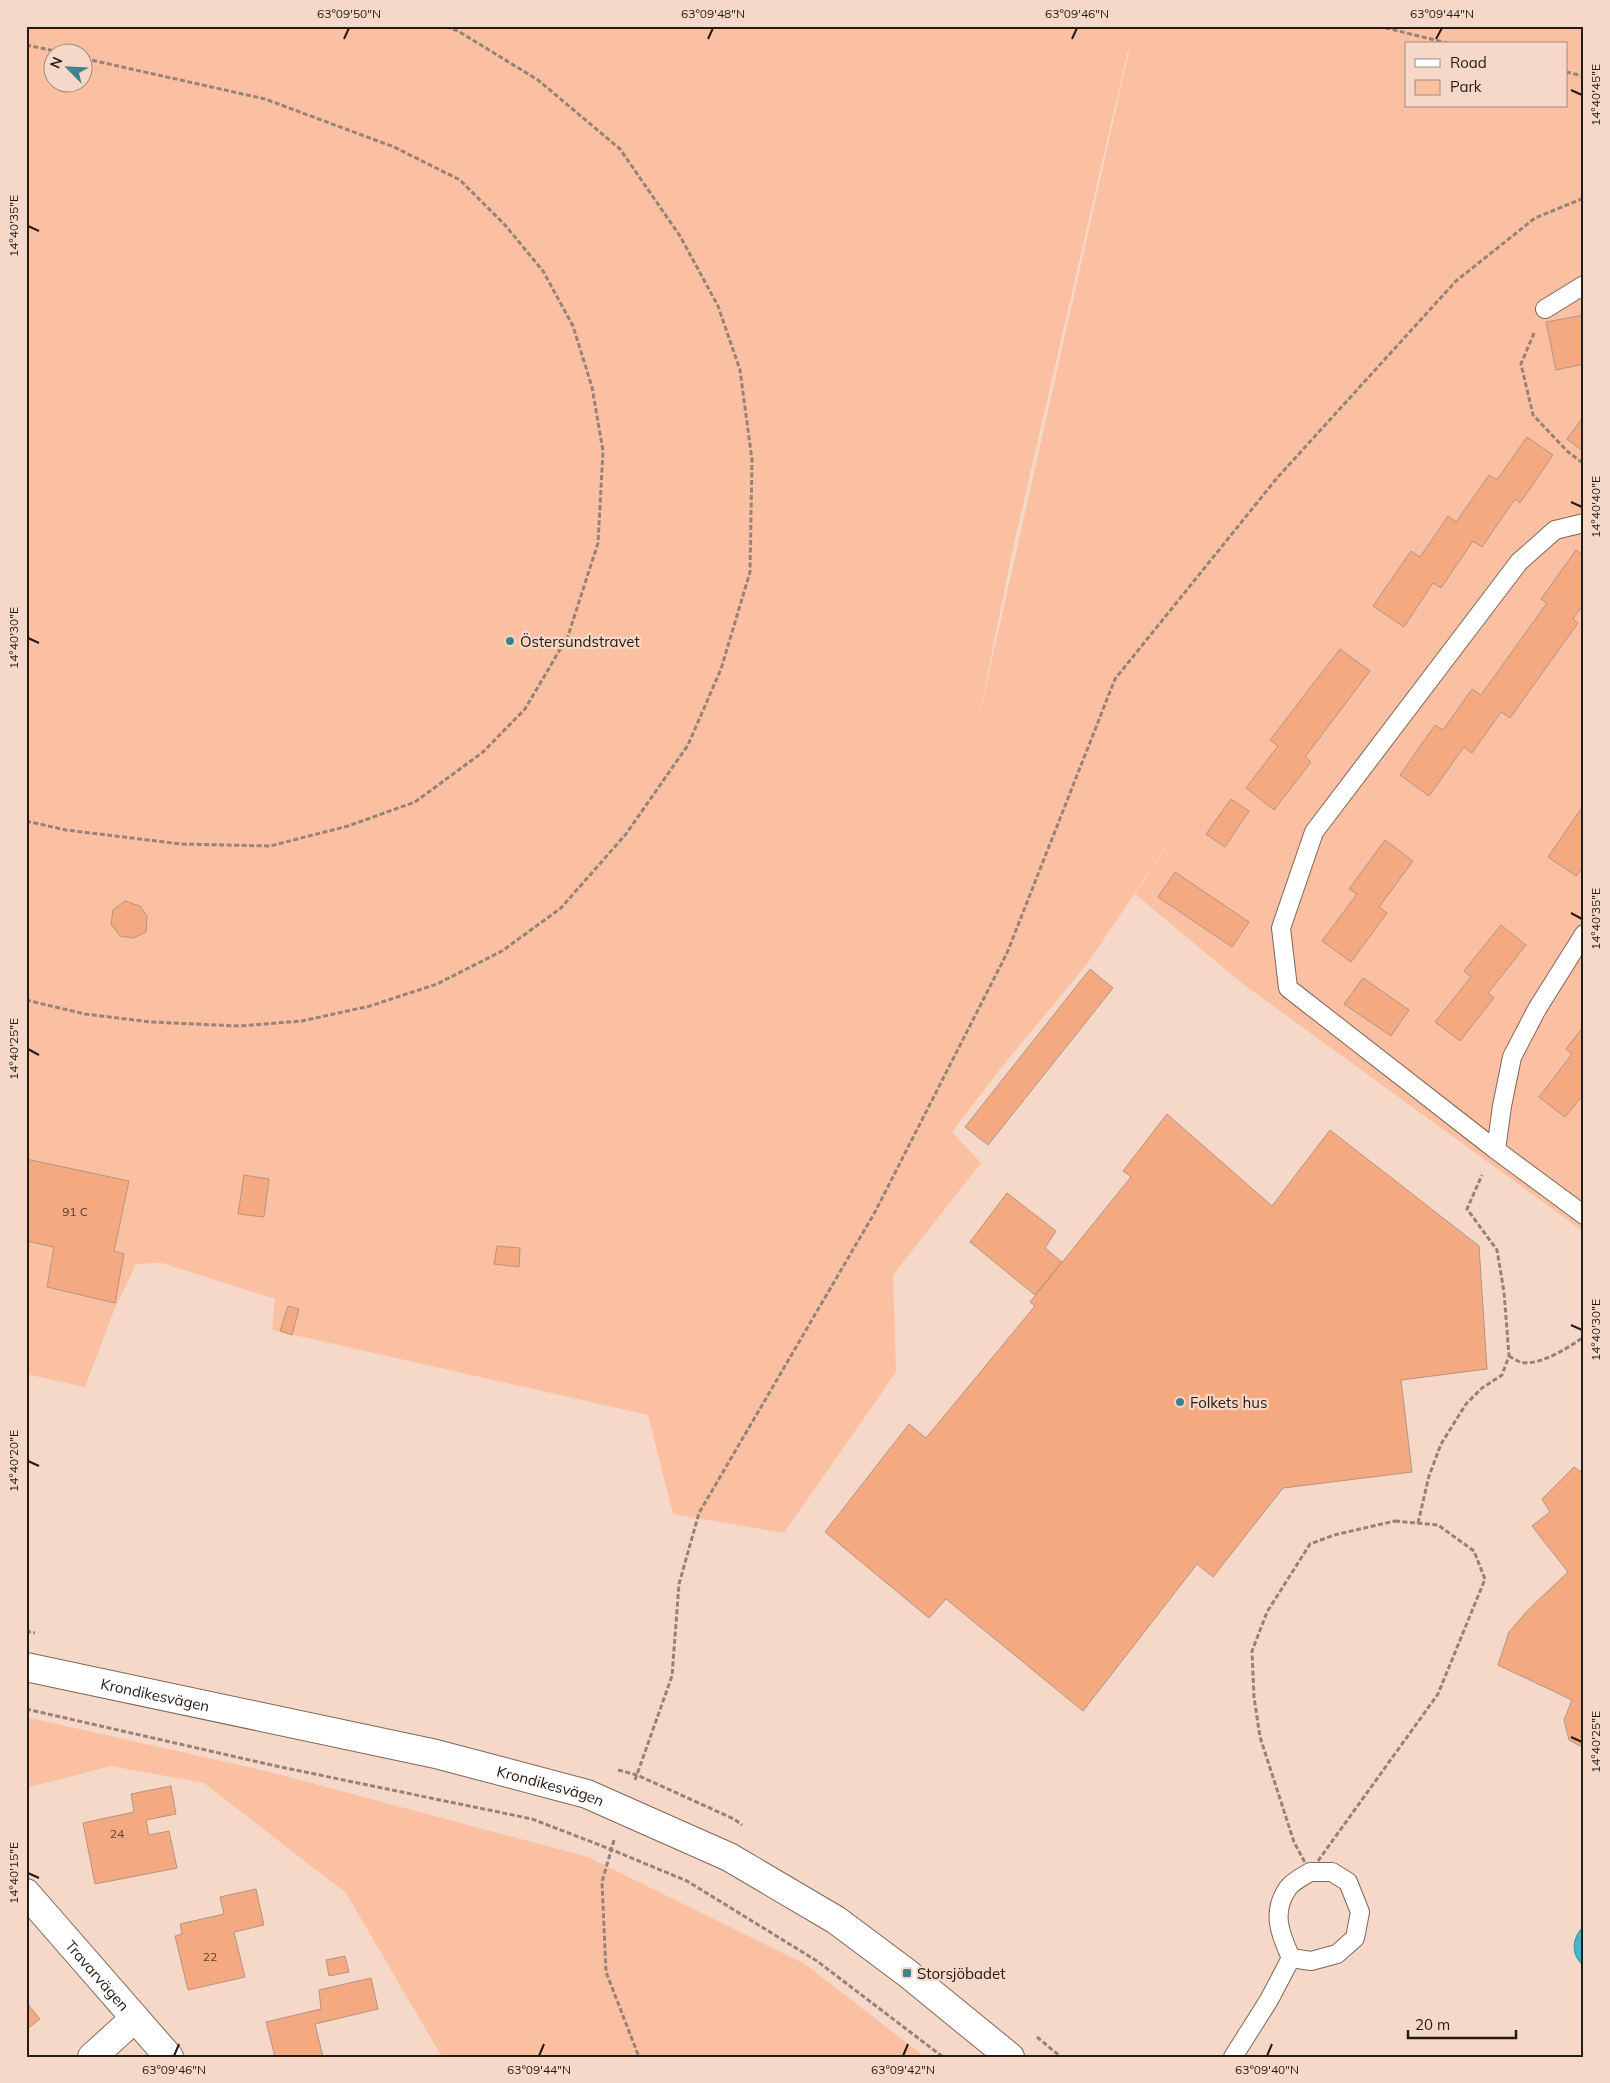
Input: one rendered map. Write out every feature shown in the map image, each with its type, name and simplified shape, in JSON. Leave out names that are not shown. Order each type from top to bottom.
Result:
[{"type":"street","name":"Krondikesvägen","points":[[26,1667],[436,1754],[588,1794],[729,1857],[836,1920],[907,1973],[1010,2057]]},
{"type":"street","name":"Travarvägen","points":[[26,1893],[169,2057]]},
{"type":"street","points":[[92,2057],[134,2019]]},
{"type":"lane","points":[[1545,309],[1584,285]]},
{"type":"lane","points":[[1584,523],[1556,530],[1519,562],[1314,832],[1281,928],[1288,988],[1496,1150],[1584,1215]]},
{"type":"lane","points":[[1496,1150],[1502,1106],[1512,1057],[1538,1009],[1584,934]]},
{"type":"lane","points":[[1310,1872],[1332,1872],[1348,1882],[1360,1912],[1355,1938],[1336,1954],[1311,1961],[1291,1958],[1281,1936],[1277,1910],[1288,1886],[1310,1872]]},
{"type":"lane","points":[[1233,2057],[1269,2000],[1291,1958]]},
{"type":"path","points":[[26,1000],[85,1014],[141,1021],[239,1026],[302,1021],[370,1006],[437,984],[502,951],[560,908],[626,834],[688,746],[721,669],[750,572],[752,460],[740,370],[718,306],[680,236],[620,149],[538,80],[458,31],[444,26]]},
{"type":"path","points":[[1378,26],[1443,42]]},
{"type":"path","points":[[26,45],[42,48]]},
{"type":"path","points":[[26,821],[66,830],[182,844],[270,846],[348,826],[415,802],[483,752],[525,709],[568,636],[598,543],[603,451],[592,387],[573,326],[544,271],[505,225],[460,180],[394,147],[265,99],[92,60]]},
{"type":"path","points":[[1568,72],[1584,76]]},
{"type":"path","points":[[639,2057],[606,1972],[602,1882],[610,1849],[672,1676],[679,1584],[699,1513],[875,1212],[1007,953],[1115,679],[1277,478],[1456,280],[1535,218],[1584,198]]},
{"type":"path","points":[[1545,309],[1521,364],[1533,415],[1567,451],[1584,464]]},
{"type":"path","points":[[1418,1523],[1429,1476],[1441,1444],[1466,1404],[1482,1388],[1502,1375],[1509,1356],[1504,1292],[1497,1250],[1467,1209],[1481,1177],[1496,1150]]},
{"type":"path","points":[[1509,1356],[1521,1362],[1546,1359],[1567,1349],[1584,1337]]},
{"type":"path","points":[[1395,1520],[1438,1525],[1474,1551],[1485,1579],[1438,1694],[1310,1872],[1294,1842],[1260,1737],[1254,1697],[1252,1651],[1267,1612],[1310,1544],[1334,1535],[1395,1520]]},
{"type":"path","points":[[26,1709],[276,1766],[532,1819],[687,1881],[817,1961],[943,2057]]},
{"type":"green space","name":"Östersundstravet","points":[[26,26],[1584,26],[1584,1232],[1243,984],[1135,894],[1227,756],[1087,964],[1001,1068],[952,1132],[981,1163],[893,1275],[896,1372],[784,1533],[673,1514],[648,1415],[272,1330],[275,1299],[162,1263],[136,1264],[115,1308],[85,1387],[26,1374]],"holes":[[[1129,51],[977,726],[1013,548]]]},
{"type":"green space","points":[[26,1717],[270,1772],[588,1857],[805,1964],[925,2057],[442,2057],[346,1893],[204,1783],[111,1766],[26,1788]]},
{"type":"water","points":[[1584,1926],[1584,1966],[1576,1957],[1574,1946],[1577,1935]]},
{"type":"building","points":[[1584,315],[1584,364],[1556,370],[1546,322]]},
{"type":"building","points":[[1584,416],[1584,452],[1567,439]]},
{"type":"building","points":[[1527,437],[1553,455],[1520,503],[1515,499],[1482,547],[1473,541],[1441,588],[1433,583],[1404,627],[1373,606],[1411,551],[1420,557],[1448,516],[1456,522],[1489,475],[1497,480]]},
{"type":"building","points":[[1576,550],[1584,556],[1584,604],[1573,619],[1578,623],[1510,718],[1501,712],[1472,753],[1464,747],[1429,796],[1400,775],[1435,725],[1443,730],[1472,689],[1481,695],[1547,603],[1541,599]]},
{"type":"building","points":[[1340,649],[1370,671],[1305,757],[1311,762],[1274,810],[1246,788],[1278,746],[1270,740]]},
{"type":"building","points":[[1231,799],[1249,811],[1225,847],[1206,834]]},
{"type":"building","points":[[1581,809],[1584,811],[1584,866],[1576,876],[1548,857]]},
{"type":"building","points":[[1385,840],[1413,861],[1379,907],[1387,913],[1351,962],[1322,941],[1357,894],[1349,889]]},
{"type":"building","points":[[1175,872],[1249,922],[1232,947],[1158,897]]},
{"type":"building","points":[[125,901],[140,906],[147,916],[146,932],[133,938],[120,936],[111,924],[113,910]]},
{"type":"building","points":[[1501,925],[1526,945],[1488,993],[1494,998],[1460,1041],[1435,1022],[1471,977],[1464,971]]},
{"type":"building","points":[[1090,969],[1113,988],[988,1145],[965,1127]]},
{"type":"building","points":[[1363,978],[1409,1010],[1391,1036],[1344,1004]]},
{"type":"building","points":[[1584,1026],[1584,1094],[1565,1117],[1539,1097],[1572,1054],[1566,1049]]},
{"type":"building","name":"Folkets hus","points":[[1167,1114],[1272,1206],[1330,1130],[1479,1246],[1487,1369],[1401,1380],[1412,1472],[1283,1488],[1213,1577],[1197,1564],[1083,1711],[946,1599],[929,1618],[825,1532],[909,1424],[926,1438],[1035,1306],[1030,1302],[1131,1177],[1123,1171]]},
{"type":"building","points":[[26,1159],[129,1181],[114,1251],[124,1254],[115,1303],[47,1287],[54,1247],[26,1241]]},
{"type":"building","points":[[244,1175],[269,1179],[264,1217],[238,1214]]},
{"type":"building","points":[[1007,1193],[1056,1231],[1045,1248],[1062,1262],[1035,1295],[970,1242]]},
{"type":"building","points":[[497,1246],[520,1248],[519,1267],[494,1264]]},
{"type":"building","points":[[288,1306],[299,1309],[292,1335],[280,1331]]},
{"type":"building","points":[[1574,1467],[1584,1474],[1584,1748],[1569,1740],[1564,1720],[1572,1700],[1498,1665],[1509,1632],[1528,1610],[1568,1572],[1532,1526],[1550,1512],[1542,1499]]},
{"type":"building","points":[[171,1786],[176,1814],[146,1820],[149,1835],[169,1831],[177,1868],[95,1884],[83,1823],[134,1812],[131,1794]]},
{"type":"building","points":[[256,1889],[264,1925],[234,1932],[245,1977],[188,1990],[175,1936],[182,1934],[180,1924],[224,1914],[220,1897]]},
{"type":"building","points":[[345,1956],[349,1972],[329,1976],[326,1960]]},
{"type":"building","points":[[371,1978],[378,2009],[315,2024],[323,2057],[275,2057],[266,2022],[321,2009],[319,1990]]},
{"type":"building","points":[[26,2002],[40,2019],[26,2030]]},
{"type":"place","name":"Östersundstravet","points":[[510,641]]},
{"type":"place","name":"Folkets hus","points":[[1180,1402]]},
{"type":"place","name":"Storsjöbadet","points":[[907,1973]]}]
